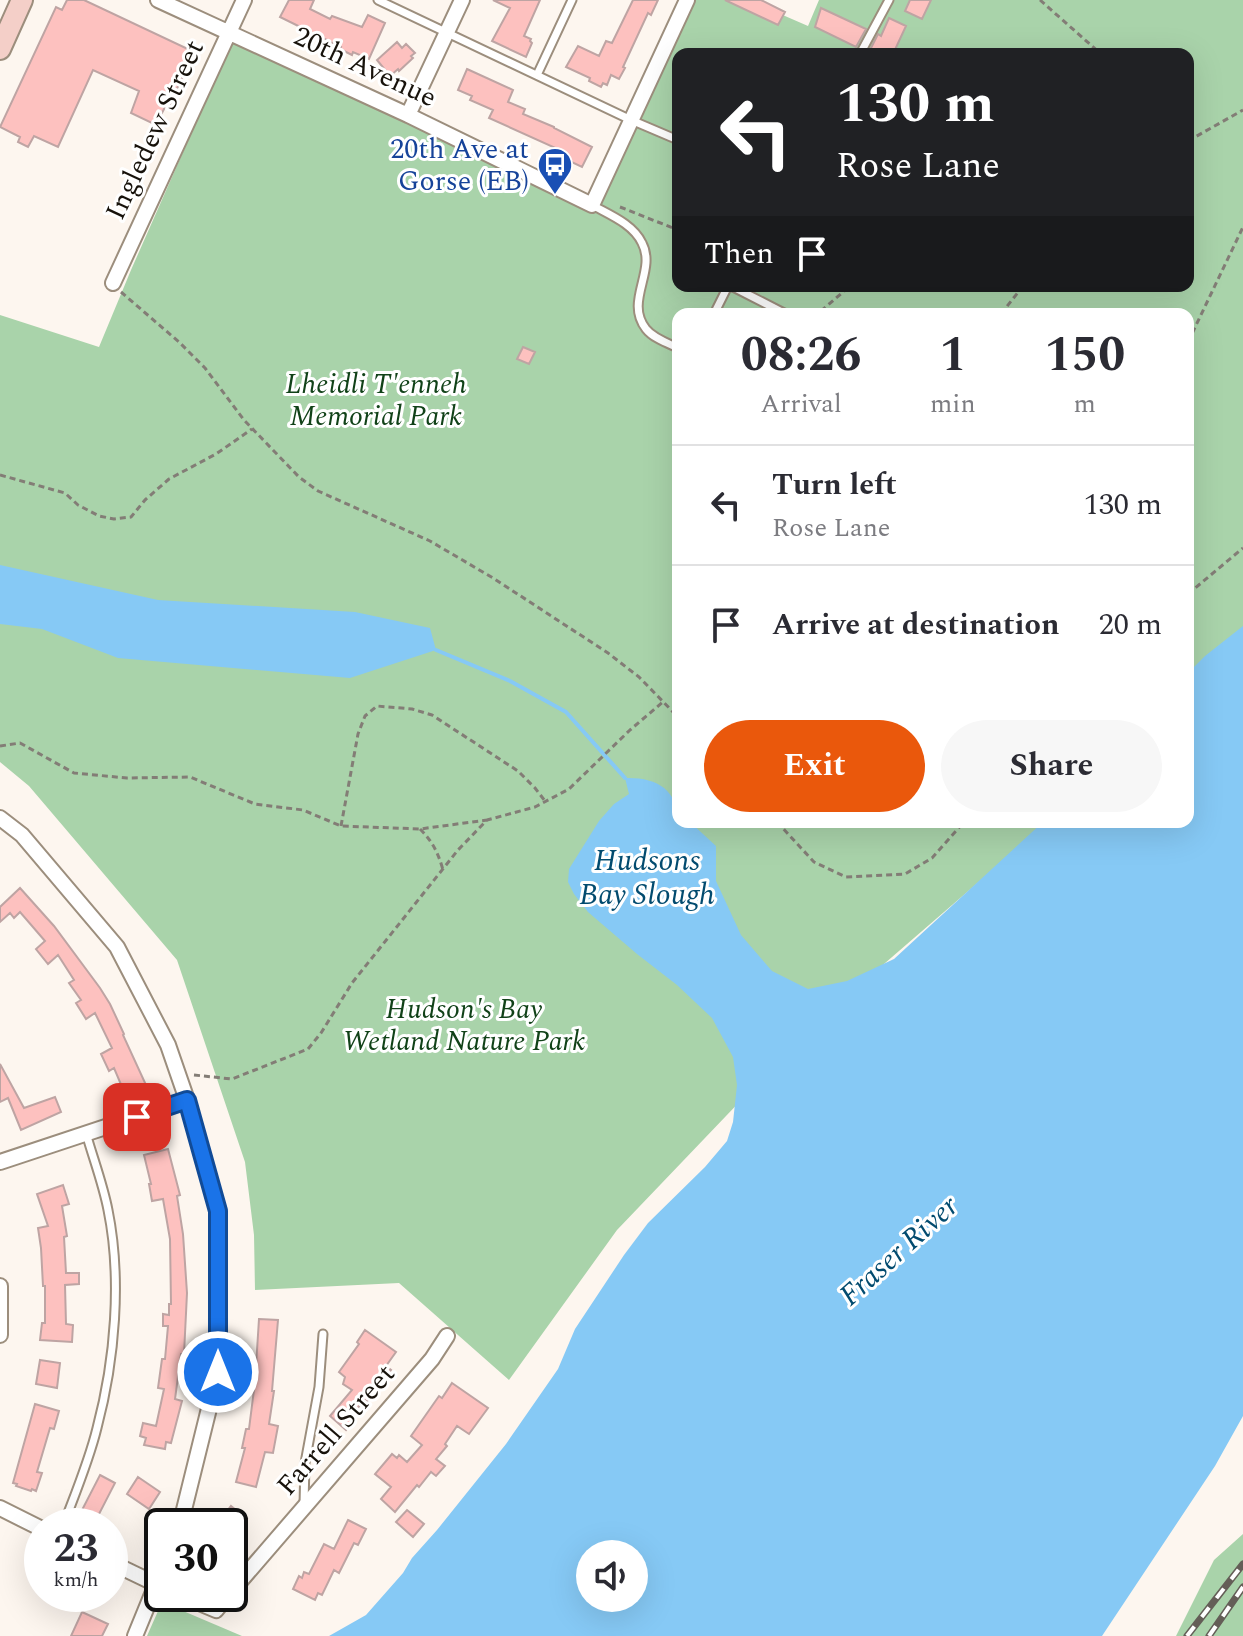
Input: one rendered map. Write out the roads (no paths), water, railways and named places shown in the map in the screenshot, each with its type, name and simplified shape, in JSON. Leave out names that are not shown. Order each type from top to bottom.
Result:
[{"type":"main road","points":[[0,49],[22,0]]},
{"type":"street","name":"20th Avenue","points":[[158,0],[408,115],[592,205]]},
{"type":"street","name":"Ingledew Street","points":[[113,283],[244,0]]},
{"type":"street","points":[[408,115],[462,0]]},
{"type":"street","points":[[592,205],[687,0]]},
{"type":"street","points":[[0,818],[22,835],[117,947],[168,1045],[218,1211],[218,1372],[184,1508]]},
{"type":"street","points":[[0,1162],[187,1100]]},
{"type":"street","points":[[0,1286],[0,1335]]},
{"type":"street","name":"Farrell Street","points":[[248,1573],[432,1359],[447,1336]]},
{"type":"street","points":[[0,1508],[24,1520]]},
{"type":"street","points":[[135,1636],[147,1612]]},
{"type":"lane","points":[[378,0],[672,137]]},
{"type":"lane","points":[[537,75],[572,0]]},
{"type":"lane","points":[[863,48],[889,0]]},
{"type":"lane","points":[[592,205],[622,221],[643,244],[647,258],[638,296],[641,319],[647,330],[672,345]]},
{"type":"lane","points":[[741,292],[774,308]]},
{"type":"lane","points":[[70,1508],[93,1443],[107,1388],[116,1289],[108,1209],[86,1133]]},
{"type":"lane","points":[[304,1507],[305,1463],[319,1387],[323,1334]]},
{"type":"water","points":[[0,565],[158,600],[355,612],[430,628],[436,650],[350,678],[118,658],[42,629],[0,624]]},
{"type":"water","name":"Fraser River","points":[[1243,626],[1243,1416],[1215,1466],[1102,1636],[329,1636],[366,1615],[403,1573],[506,1444],[558,1369],[575,1329],[648,1223],[727,1141],[733,1122],[737,1085],[733,1057],[712,1018],[588,912],[568,882],[569,869],[599,821],[614,804],[629,794],[625,778],[646,780],[663,787],[672,798],[672,828],[696,828],[716,846],[716,881],[741,935],[772,971],[808,989],[847,981],[894,959],[1036,828],[1194,828],[1194,667]]},
{"type":"waterway","name":"Hudsons Bay Slough","points":[[436,650],[510,681],[566,712],[625,778]]},
{"type":"railway","points":[[1187,1636],[1243,1564]]},
{"type":"railway","points":[[1209,1636],[1243,1587]]},
{"type":"place","name":"20th Ave at Gorse (EB)","points":[[555,196]]},
{"type":"park label","name":"Lheidli T'enneh Memorial Park","points":[[376,400]]},
{"type":"park label","name":"Hudson's Bay Wetland Nature Park","points":[[464,1025]]}]
